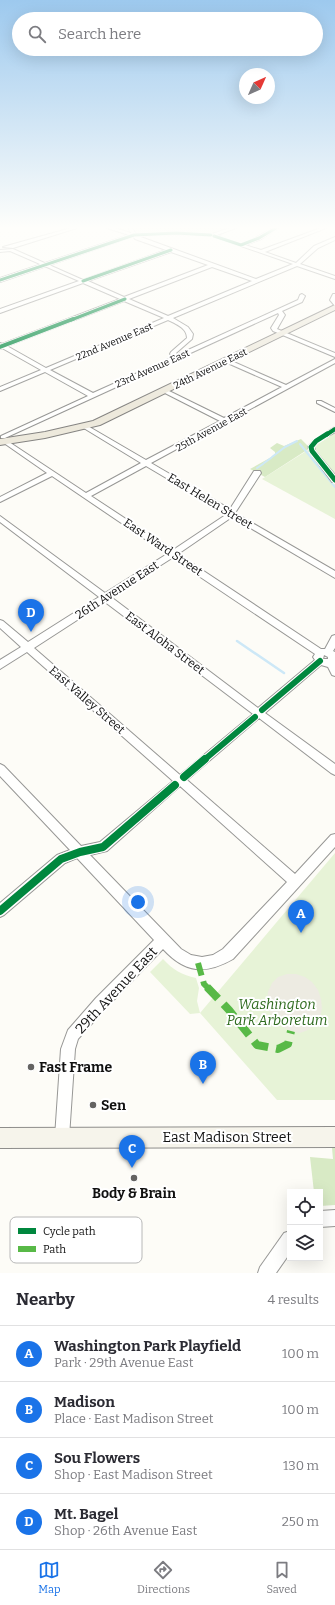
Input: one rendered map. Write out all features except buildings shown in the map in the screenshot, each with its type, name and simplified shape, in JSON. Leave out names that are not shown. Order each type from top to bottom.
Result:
[{"type":"main road","name":"24th Avenue East","points":[[2,439],[84,426],[104,419],[334,308]]},
{"type":"main road","name":"East Madison Street","points":[[0,1138],[335,1137]]},
{"type":"street","points":[[0,311],[65,287]]},
{"type":"street","points":[[98,287],[168,318],[188,329],[191,335],[190,338],[174,352],[173,354],[176,357]]},
{"type":"street","points":[[1,346],[156,287]]},
{"type":"street","name":"22nd Avenue East","points":[[0,389],[241,287]]},
{"type":"street","points":[[334,308],[333,300],[335,295]]},
{"type":"street","name":"23rd Avenue East","points":[[2,439],[92,395],[300,301],[302,296]]},
{"type":"street","points":[[278,310],[282,315],[274,328],[282,333],[335,355]]},
{"type":"street","points":[[1,346],[92,395]]},
{"type":"street","points":[[225,360],[286,388]]},
{"type":"street","name":"25th Avenue East","points":[[87,495],[225,422],[335,361]]},
{"type":"street","points":[[163,390],[225,422]]},
{"type":"street","points":[[319,402],[335,410]]},
{"type":"street","name":"East Helen Street","points":[[84,426],[335,575]]},
{"type":"street","points":[[335,429],[316,441],[311,447],[312,451],[335,480]]},
{"type":"street","name":"East Ward Street","points":[[2,439],[87,495],[323,656]]},
{"type":"street","points":[[0,500],[53,473]]},
{"type":"street","name":"26th Avenue East","points":[[0,665],[228,518],[257,473]]},
{"type":"street","name":"East Aloha Street","points":[[0,518],[335,770]]},
{"type":"street","name":"East Valley Street","points":[[0,623],[294,881]]},
{"type":"street","points":[[0,911],[61,859],[80,852],[103,847],[323,656],[335,638]]},
{"type":"street","points":[[323,656],[334,659],[331,663],[335,672]]},
{"type":"street","points":[[0,769],[176,954],[190,962],[204,964],[217,961],[228,954],[294,881],[335,839]]},
{"type":"street","name":"29th Avenue East","points":[[62,1137],[68,1050],[73,1035],[101,1003],[163,940]]},
{"type":"street","points":[[323,1219],[335,1218]]},
{"type":"street","points":[[266,1273],[287,1243]]},
{"type":"green space","points":[[335,433],[335,519],[262,479]]},
{"type":"green space","points":[[301,439],[310,448],[265,477],[250,469],[275,455],[275,452],[270,448],[277,443],[284,446]]},
{"type":"green space","name":"Washington Park Arboretum","points":[[335,853],[335,1100],[277,1100],[200,1013]]},
{"type":"green space","points":[[163,959],[178,972],[196,978],[199,988],[197,1001],[200,1013],[190,1014],[150,972]]},
{"type":"green space","points":[[332,1148],[335,1148],[335,1205],[323,1206],[323,1189],[314,1189],[310,1157],[333,1159]]},
{"type":"shaded area","points":[[287,974],[296,974],[305,977],[312,982],[318,990],[321,999],[322,1009],[320,1018],[315,1025],[300,1033],[282,1027],[275,1021],[269,1011],[267,1002],[268,992],[272,983],[278,977]]},
{"type":"waterway","points":[[272,457],[285,447],[297,441]]},
{"type":"waterway","points":[[300,444],[335,487]]},
{"type":"waterway","points":[[264,463],[271,458]]},
{"type":"waterway","points":[[257,468],[263,464]]},
{"type":"waterway","points":[[237,641],[284,673]]},
{"type":"marked path","points":[[198,963],[204,984],[229,1010],[257,1045],[278,1049],[288,1044],[291,1031]]},
{"type":"cycle path","points":[[0,347],[125,299]]},
{"type":"cycle path","points":[[335,429],[316,441],[311,447],[312,451],[335,480]]},
{"type":"cycle path","points":[[262,710],[320,661]]},
{"type":"cycle path","points":[[184,777],[255,717]]},
{"type":"cycle path","points":[[0,911],[61,859],[80,852],[103,847],[175,785]]},
{"type":"place","name":"Mt. Bagel","points":[[31,632]]},
{"type":"place","name":"Washington Park Playfield","points":[[301,933]]},
{"type":"place","name":"Fast Frame","points":[[31,1067]]},
{"type":"place","name":"Madison","points":[[203,1084]]},
{"type":"place","name":"Sen","points":[[93,1105]]},
{"type":"place","name":"Sou Flowers","points":[[132,1168]]},
{"type":"place","name":"Body & Brain","points":[[134,1178]]}]
